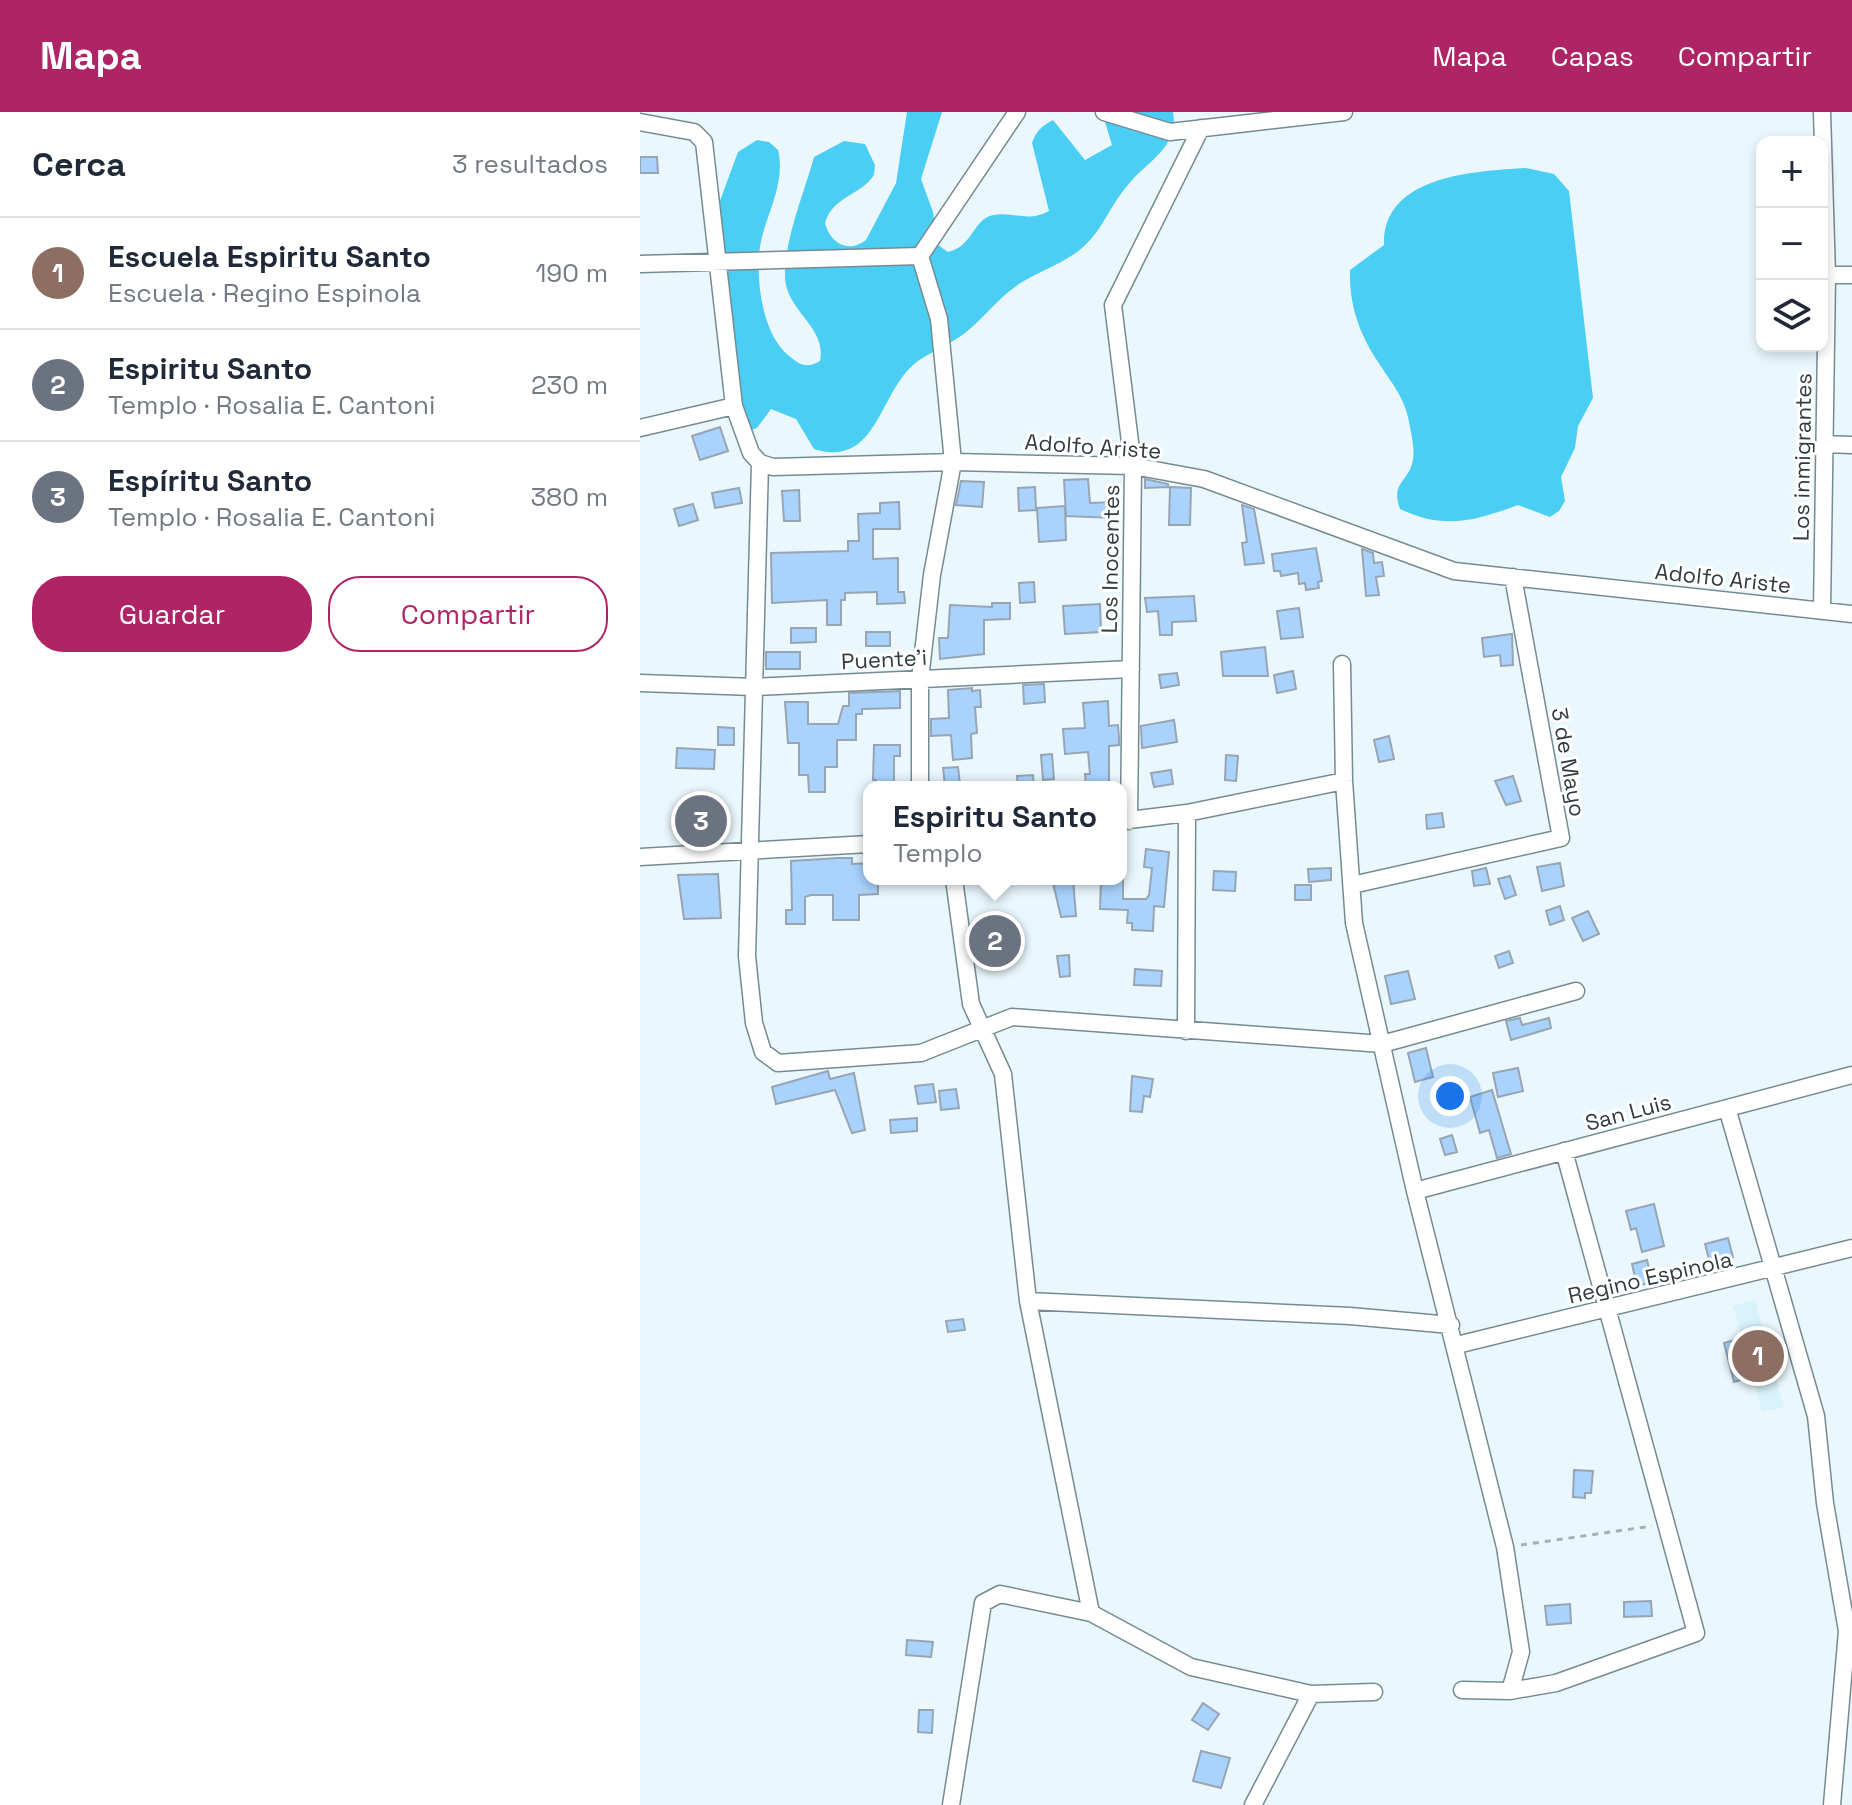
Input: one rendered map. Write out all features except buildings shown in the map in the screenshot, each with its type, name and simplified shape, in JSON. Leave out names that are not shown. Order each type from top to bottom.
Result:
[{"type":"street","points":[[920,256],[1017,112]]},
{"type":"street","points":[[1104,112],[1170,132],[1344,112]]},
{"type":"street","name":"Los inmigrantes","points":[[1822,112],[1825,208]]},
{"type":"street","points":[[640,122],[694,132],[704,142],[734,406],[751,453],[760,463],[747,956],[754,1023],[763,1052],[778,1063],[921,1053],[1012,1017],[1382,1044],[1576,991]]},
{"type":"street","name":"Los Inocentes","points":[[1127,781],[1133,466],[1113,305],[1201,128]]},
{"type":"street","points":[[640,264],[920,256]]},
{"type":"street","points":[[920,256],[939,319],[953,462],[932,575],[920,679],[920,781]]},
{"type":"street","points":[[1828,275],[1852,275]]},
{"type":"street","name":"Los inmigrantes","points":[[1822,611],[1827,280]]},
{"type":"street","points":[[640,428],[734,406]]},
{"type":"street","points":[[1824,444],[1852,445]]},
{"type":"street","name":"Adolfo Ariste","points":[[760,463],[773,467],[953,462],[1133,466],[1204,479],[1454,571],[1852,614]]},
{"type":"street","name":"3 de Mayo","points":[[1352,885],[1561,838],[1513,577]]},
{"type":"street","points":[[1342,664],[1344,781],[1354,923],[1415,1191],[1457,1345],[1505,1547],[1521,1652],[1510,1691]]},
{"type":"street","name":"Puente'i","points":[[640,683],[754,687],[1131,669]]},
{"type":"street","points":[[1127,821],[1187,813],[1344,781]]},
{"type":"street","points":[[1186,1031],[1187,813]]},
{"type":"street","points":[[640,857],[863,844]]},
{"type":"street","points":[[955,885],[971,1004],[1003,1074],[1028,1301],[1091,1613]]},
{"type":"street","name":"San Luis","points":[[1415,1191],[1852,1075]]},
{"type":"street","points":[[1727,1108],[1777,1269],[1816,1416],[1825,1503],[1847,1631],[1832,1805]]},
{"type":"street","points":[[1462,1690],[1510,1691],[1556,1683],[1696,1633],[1564,1151]]},
{"type":"street","name":"Regino Espinola","points":[[1457,1345],[1777,1269],[1852,1248]]},
{"type":"street","points":[[1028,1301],[1350,1316],[1451,1325]]},
{"type":"street","points":[[951,1805],[983,1603],[1000,1594],[1091,1613],[1191,1667],[1311,1694],[1374,1692]]},
{"type":"street","points":[[1253,1805],[1311,1694]]},
{"type":"path","points":[[1505,1547],[1665,1524]]},
{"type":"shaded area","points":[[907,112],[942,112],[921,179],[933,212],[938,245],[948,252],[963,245],[987,217],[1001,214],[1034,216],[1049,211],[1032,143],[1040,129],[1053,120],[1085,160],[1112,145],[1102,112],[1173,112],[1174,124],[1166,145],[1122,193],[1089,241],[1067,259],[1019,284],[965,333],[918,361],[905,374],[865,438],[852,448],[835,452],[814,449],[796,419],[771,409],[757,428],[743,432],[714,217],[738,152],[757,140],[769,142],[778,150],[778,182],[760,247],[761,298],[778,345],[796,361],[811,365],[820,361],[818,338],[792,301],[785,278],[791,232],[814,157],[844,141],[865,144],[875,165],[874,175],[862,188],[840,201],[825,223],[835,241],[846,246],[859,244],[866,240],[896,183]]},
{"type":"shaded area","points":[[1526,168],[1554,174],[1569,191],[1593,398],[1578,426],[1575,448],[1561,477],[1565,501],[1559,511],[1550,517],[1518,505],[1459,521],[1416,516],[1400,509],[1397,493],[1411,467],[1413,455],[1407,413],[1361,329],[1353,307],[1350,270],[1384,245],[1387,222],[1398,204],[1415,191],[1459,175]]},
{"type":"shaded area","points":[[1755,1300],[1784,1407],[1762,1412],[1733,1306]]},
{"type":"place","name":"Espíritu Santo","points":[[701,821]]},
{"type":"place","name":"Espiritu Santo","points":[[995,941]]},
{"type":"place","name":"Escuela Espiritu Santo","points":[[1758,1356]]}]
